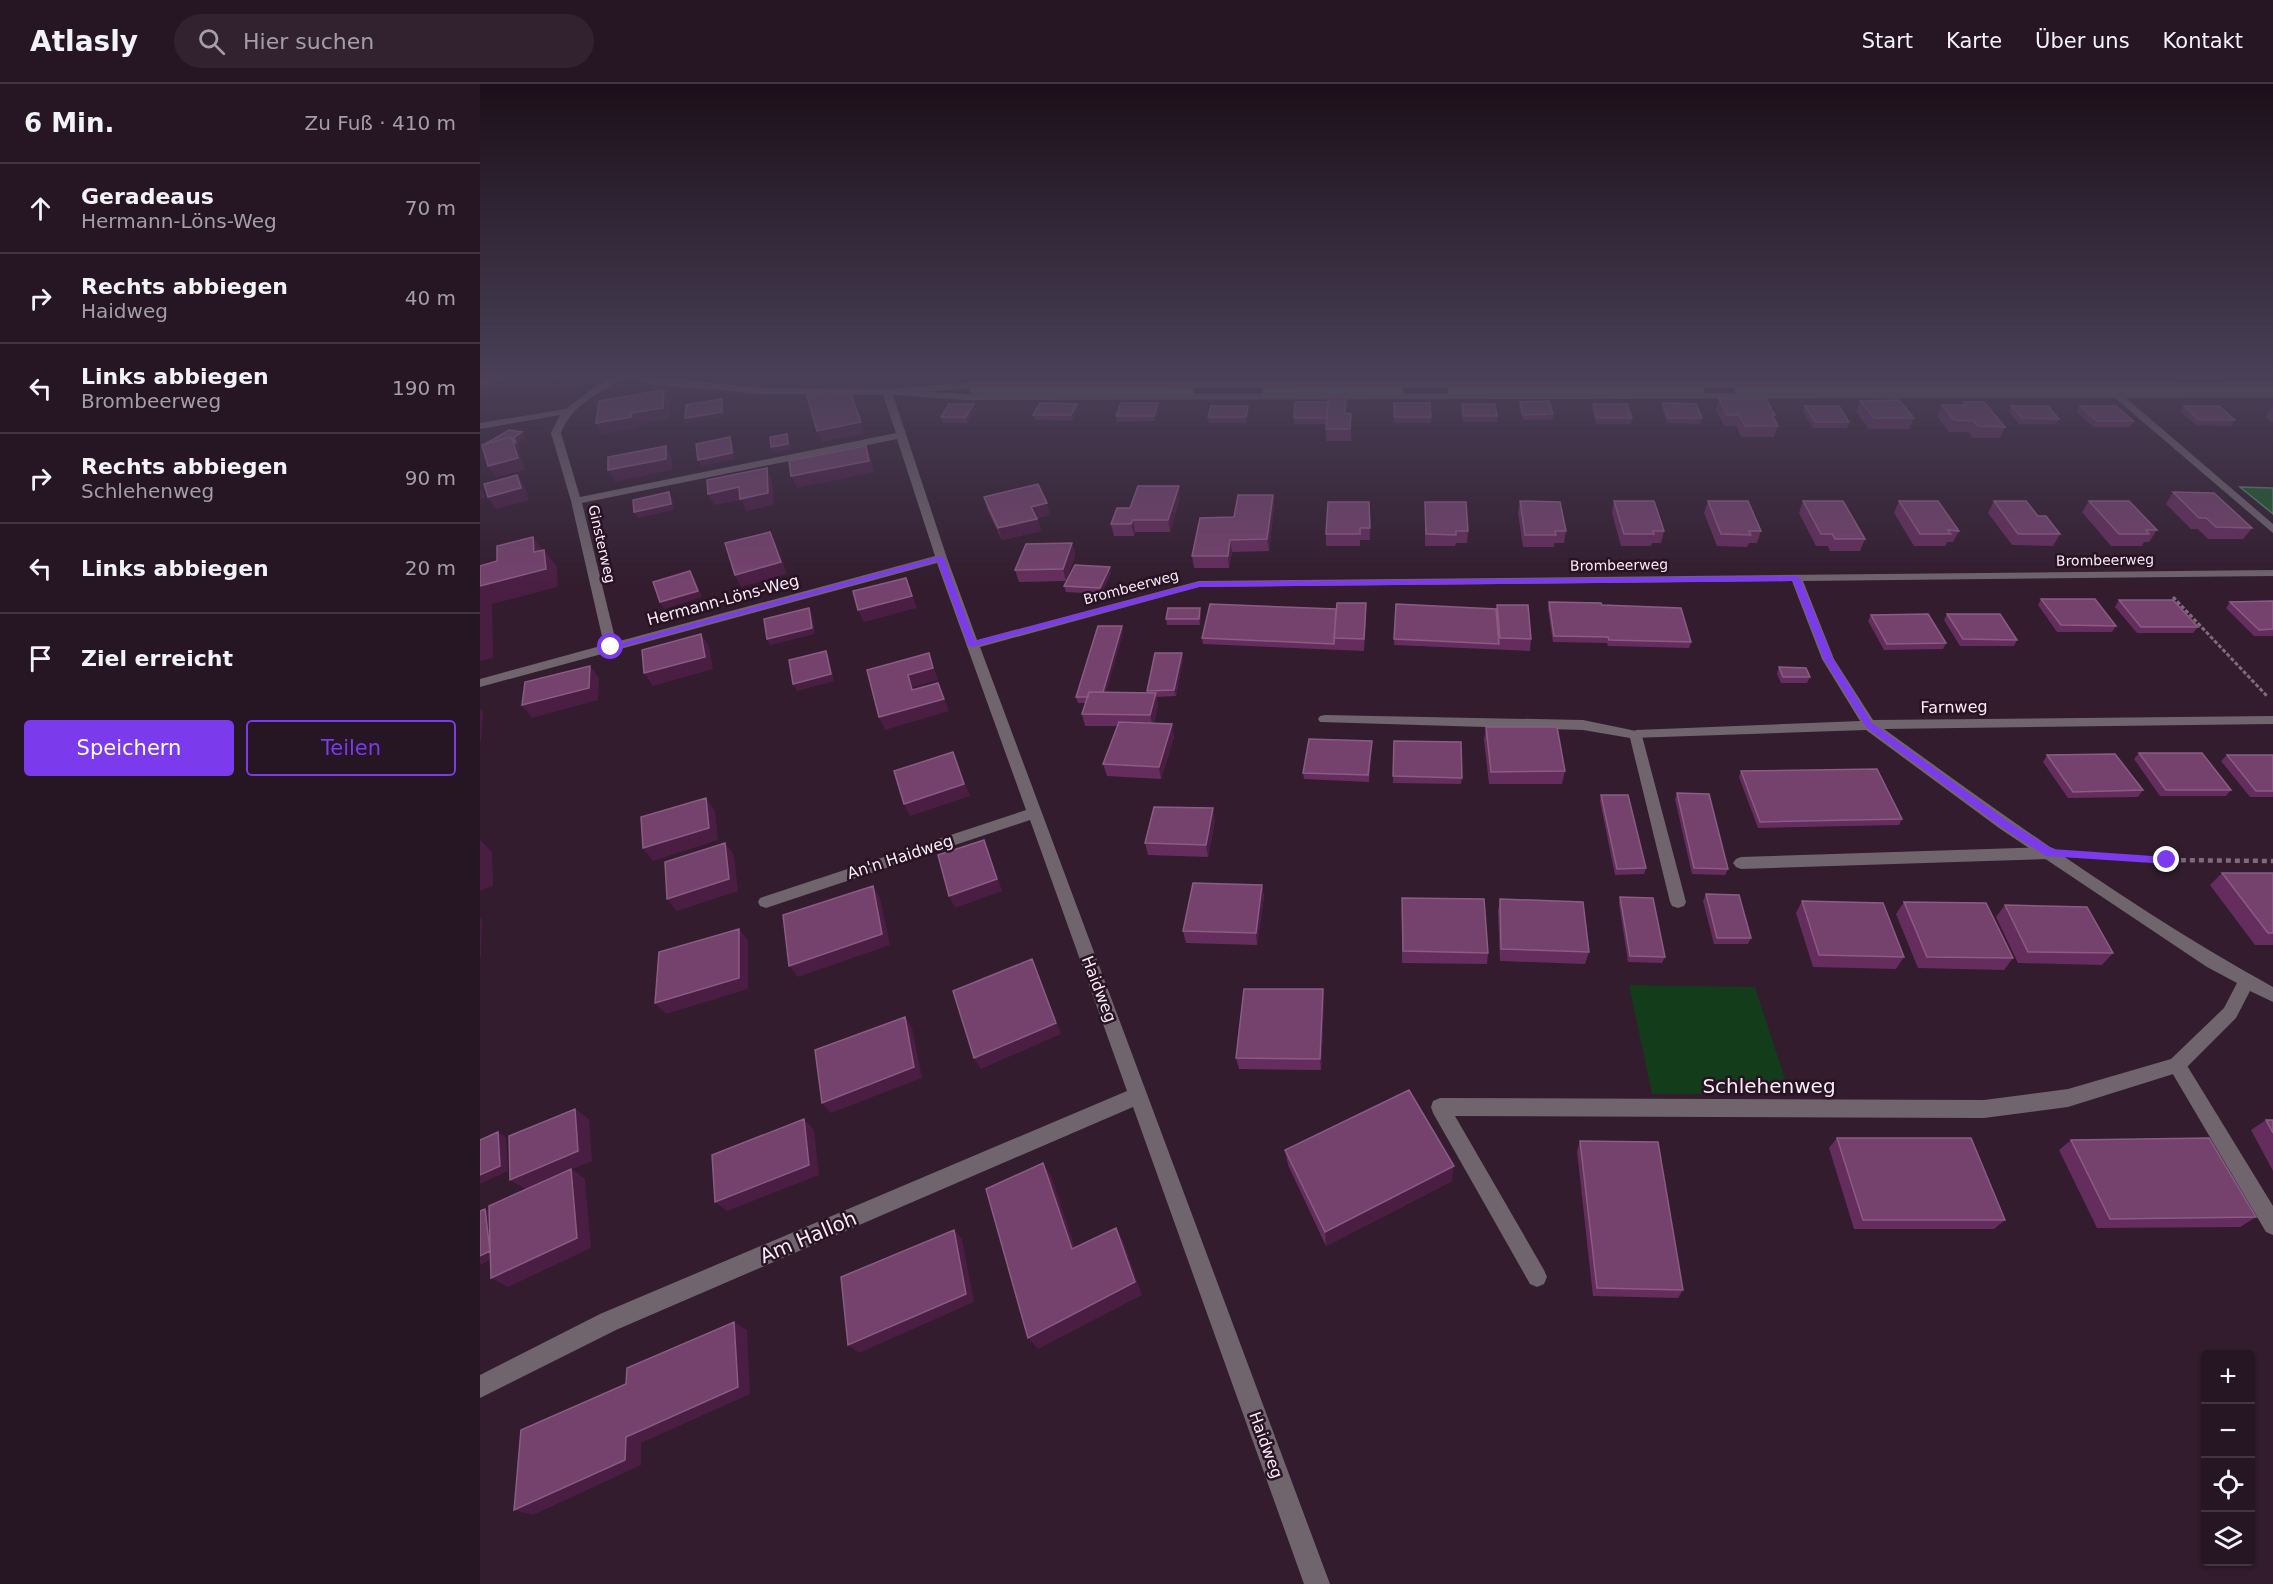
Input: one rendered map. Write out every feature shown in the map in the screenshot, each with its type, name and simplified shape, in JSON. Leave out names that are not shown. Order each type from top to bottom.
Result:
[{"type":"street","name":"Ginsterweg","points":[[560,446],[576,501],[611,647]]},
{"type":"street","points":[[576,501],[847,446]]},
{"type":"street","name":"Haidweg","points":[[905,446],[972,645],[1317,1584]]},
{"type":"street","points":[[2173,446],[2273,530]]},
{"type":"street","name":"Hermann-Löns-Weg","points":[[480,683],[941,558]]},
{"type":"street","name":"Brombeerweg","points":[[972,645],[1199,585],[2273,573]]},
{"type":"street","points":[[1796,578],[1828,659],[1869,725],[2004,824],[2213,962],[2273,995]]},
{"type":"street","name":"Farnweg","points":[[1325,719],[1583,725],[1636,735],[1869,725],[2273,720]]},
{"type":"street","points":[[1636,735],[1678,902]]},
{"type":"street","name":"An'n Haidweg","points":[[766,902],[1034,813]]},
{"type":"street","points":[[1741,863],[2050,853]]},
{"type":"street","name":"Schlehenweg","points":[[1537,1277],[1440,1107],[1984,1109],[2068,1098],[2177,1065],[2230,1013],[2247,981]]},
{"type":"street","points":[[2177,1065],[2273,1225]]},
{"type":"street","name":"Am Halloh","points":[[480,1387],[608,1322],[1139,1095]]},
{"type":"path","points":[[2152,575],[2273,703]]},
{"type":"path","points":[[2097,856],[2167,860],[2273,861]]},
{"type":"shaded area","points":[[2240,487],[2273,488],[2273,514],[2272,513]]},
{"type":"shaded area","points":[[1629,985],[1755,987],[1790,1094],[1652,1094]]},
{"type":"building","points":[[482,446],[514,446],[518,458],[488,466]]},
{"type":"building","points":[[666,446],[666,459],[608,470],[608,457]]},
{"type":"building","points":[[696,446],[731,446],[732,453],[698,460]]},
{"type":"building","points":[[866,446],[869,461],[791,476],[789,461]]},
{"type":"building","points":[[767,468],[768,493],[740,499],[739,487],[708,494],[707,480]]},
{"type":"building","points":[[517,475],[521,488],[488,497],[484,484]]},
{"type":"building","points":[[1038,484],[1047,503],[1031,507],[1037,519],[998,528],[984,497]]},
{"type":"building","points":[[1138,486],[1179,486],[1168,520],[1133,520],[1131,524],[1111,524],[1117,508],[1130,508]]},
{"type":"building","points":[[669,492],[671,504],[634,512],[633,500]]},
{"type":"building","points":[[2173,492],[2214,493],[2252,528],[2216,527],[2206,518],[2199,518]]},
{"type":"building","points":[[1238,495],[1273,495],[1267,539],[1230,540],[1228,556],[1192,556],[1200,518],[1234,517]]},
{"type":"building","points":[[1520,501],[1560,502],[1566,531],[1555,531],[1556,535],[1525,535]]},
{"type":"building","points":[[1614,501],[1654,501],[1664,531],[1653,531],[1654,534],[1624,534]]},
{"type":"building","points":[[1708,501],[1748,501],[1761,531],[1749,531],[1751,535],[1721,534]]},
{"type":"building","points":[[1803,501],[1843,501],[1865,539],[1835,539],[1832,534],[1821,534]]},
{"type":"building","points":[[1899,501],[1938,501],[1959,531],[1948,530],[1951,534],[1920,534]]},
{"type":"building","points":[[1994,501],[2026,501],[2038,516],[2046,516],[2060,534],[2018,534]]},
{"type":"building","points":[[2089,501],[2129,501],[2157,530],[2146,530],[2149,534],[2119,534]]},
{"type":"building","points":[[1328,502],[1369,502],[1370,528],[1360,528],[1360,534],[1326,534]]},
{"type":"building","points":[[1425,502],[1466,502],[1468,531],[1456,531],[1456,535],[1426,534]]},
{"type":"building","points":[[770,532],[781,562],[735,575],[725,543]]},
{"type":"building","points":[[533,537],[534,552],[544,550],[546,569],[480,586],[480,566],[497,561],[497,546]]},
{"type":"building","points":[[1072,543],[1063,569],[1015,570],[1026,544]]},
{"type":"building","points":[[1075,565],[1110,567],[1100,588],[1064,586]]},
{"type":"building","points":[[690,571],[698,591],[660,602],[653,582]]},
{"type":"building","points":[[906,578],[912,596],[858,610],[853,591]]},
{"type":"building","points":[[2041,599],[2095,599],[2116,626],[2061,625]]},
{"type":"building","points":[[2119,600],[2173,600],[2198,627],[2141,627]]},
{"type":"building","points":[[2273,601],[2273,629],[2259,630],[2230,602]]},
{"type":"building","points":[[1549,602],[1681,608],[1691,642],[1554,636]]},
{"type":"building","points":[[1337,603],[1366,603],[1364,639],[1334,638]]},
{"type":"building","points":[[1210,604],[1336,609],[1334,644],[1202,638]]},
{"type":"building","points":[[1396,604],[1496,609],[1499,644],[1394,639]]},
{"type":"building","points":[[1497,605],[1528,605],[1531,639],[1500,638]]},
{"type":"building","points":[[809,608],[812,628],[767,639],[764,619]]},
{"type":"building","points":[[1168,608],[1200,608],[1199,619],[1166,619]]},
{"type":"building","points":[[1928,614],[1946,643],[1887,644],[1871,615]]},
{"type":"building","points":[[1947,614],[2000,614],[2017,640],[1963,639]]},
{"type":"building","points":[[1098,626],[1122,626],[1103,692],[1089,692],[1088,697],[1076,697]]},
{"type":"building","points":[[701,634],[705,657],[644,673],[642,650]]},
{"type":"building","points":[[826,651],[831,674],[793,684],[789,660]]},
{"type":"building","points":[[929,653],[933,668],[908,675],[912,690],[938,683],[944,699],[879,717],[867,670]]},
{"type":"building","points":[[1155,653],[1182,653],[1174,690],[1147,691]]},
{"type":"building","points":[[590,666],[589,688],[522,705],[525,682]]},
{"type":"building","points":[[1779,667],[1806,668],[1810,677],[1783,677]]},
{"type":"building","points":[[1089,692],[1156,693],[1150,715],[1082,714]]},
{"type":"building","points":[[1119,722],[1172,724],[1159,767],[1103,764]]},
{"type":"building","points":[[1486,727],[1557,727],[1565,771],[1491,772]]},
{"type":"building","points":[[1309,739],[1372,741],[1368,775],[1303,773]]},
{"type":"building","points":[[1394,741],[1461,742],[1462,778],[1393,776]]},
{"type":"building","points":[[953,752],[964,784],[904,804],[894,771]]},
{"type":"building","points":[[2139,753],[2202,753],[2231,790],[2166,790]]},
{"type":"building","points":[[2115,754],[2143,790],[2073,792],[2047,755]]},
{"type":"building","points":[[2227,755],[2273,755],[2273,791],[2256,791]]},
{"type":"building","points":[[1877,769],[1902,819],[1760,822],[1741,771]]},
{"type":"building","points":[[1677,793],[1709,794],[1728,869],[1694,868]]},
{"type":"building","points":[[1601,795],[1628,795],[1646,868],[1617,869]]},
{"type":"building","points":[[706,798],[709,828],[643,848],[641,817]]},
{"type":"building","points":[[1154,807],[1213,808],[1206,845],[1145,843]]},
{"type":"building","points":[[984,840],[997,879],[949,896],[938,855]]},
{"type":"building","points":[[725,843],[729,879],[667,899],[665,862]]},
{"type":"building","points":[[2222,873],[2273,873],[2273,933],[2268,933]]},
{"type":"building","points":[[1193,883],[1262,885],[1256,933],[1183,931]]},
{"type":"building","points":[[873,886],[882,934],[789,966],[783,915]]},
{"type":"building","points":[[1706,894],[1739,895],[1751,938],[1717,938]]},
{"type":"building","points":[[1620,897],[1653,898],[1665,957],[1630,956]]},
{"type":"building","points":[[1402,898],[1484,899],[1488,953],[1403,951]]},
{"type":"building","points":[[1500,899],[1583,902],[1589,952],[1501,949]]},
{"type":"building","points":[[1802,901],[1883,903],[1904,957],[1819,955]]},
{"type":"building","points":[[1904,902],[1986,903],[2013,958],[1927,957]]},
{"type":"building","points":[[2005,905],[2087,907],[2113,953],[2028,952]]},
{"type":"building","points":[[739,929],[739,978],[655,1003],[659,952]]},
{"type":"building","points":[[1032,959],[1056,1023],[974,1058],[953,991]]},
{"type":"building","points":[[1244,989],[1323,989],[1320,1059],[1236,1058]]},
{"type":"building","points":[[905,1017],[914,1067],[822,1103],[815,1050]]},
{"type":"building","points":[[1409,1090],[1454,1166],[1325,1232],[1285,1150]]},
{"type":"building","points":[[575,1109],[578,1151],[510,1180],[509,1136]]},
{"type":"building","points":[[804,1119],[809,1165],[715,1202],[712,1155]]},
{"type":"building","points":[[2266,1120],[2273,1120],[2273,1133]]},
{"type":"building","points":[[498,1132],[500,1166],[480,1175],[480,1140]]},
{"type":"building","points":[[1837,1138],[1971,1138],[2005,1220],[1863,1220]]},
{"type":"building","points":[[2209,1138],[2256,1217],[2110,1219],[2071,1140]]},
{"type":"building","points":[[1580,1141],[1658,1142],[1683,1290],[1597,1288]]},
{"type":"building","points":[[1043,1163],[1072,1249],[1116,1228],[1135,1282],[1028,1338],[986,1189]]},
{"type":"building","points":[[571,1169],[577,1238],[491,1278],[489,1206]]},
{"type":"building","points":[[485,1209],[490,1251],[480,1256],[480,1211]]},
{"type":"building","points":[[954,1230],[966,1294],[848,1345],[841,1277]]},
{"type":"building","points":[[734,1322],[738,1387],[626,1437],[625,1460],[514,1510],[521,1430],[626,1384],[627,1368]]},
{"type":"route","points":[[611,647],[941,558],[972,645],[1199,585],[1796,578],[1828,659],[1869,725],[2004,824],[2050,853],[2167,860]]}]
